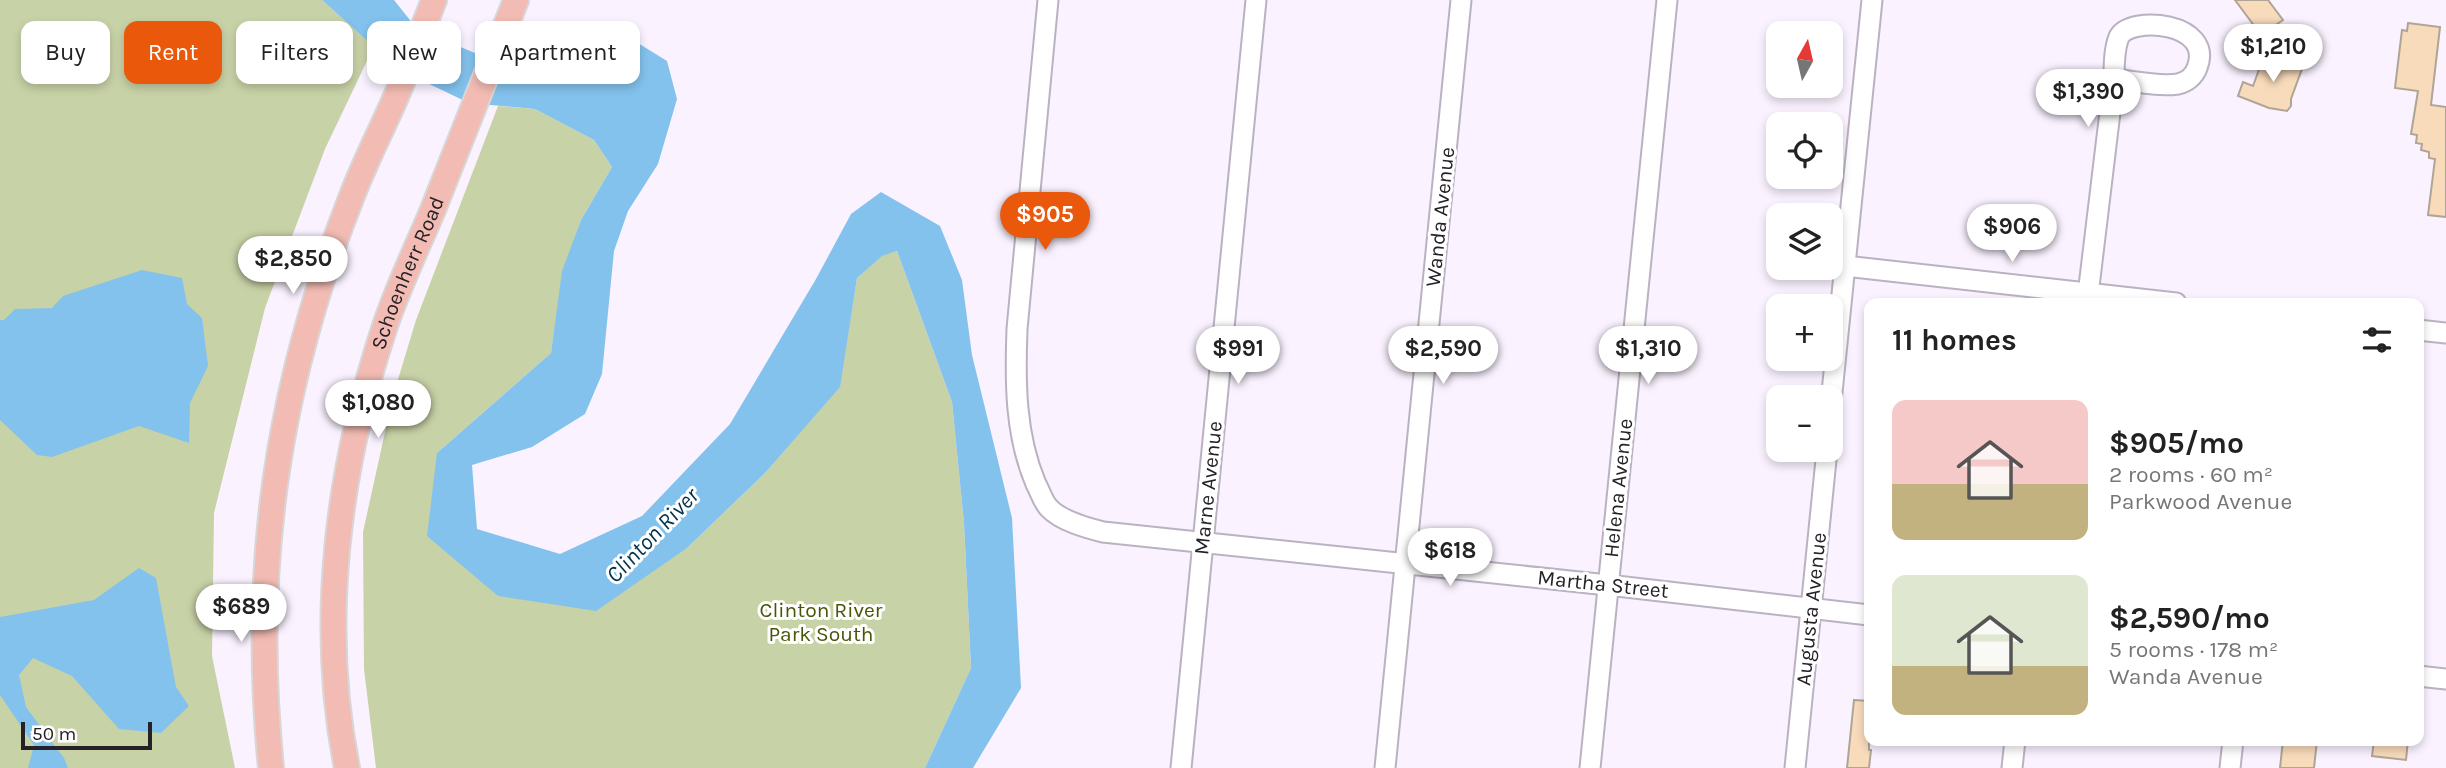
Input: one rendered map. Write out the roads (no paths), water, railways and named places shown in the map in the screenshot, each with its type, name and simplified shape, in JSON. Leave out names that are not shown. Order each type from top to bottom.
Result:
[{"type":"main road","points":[[271,768],[264,688],[265,580],[275,472],[284,422],[304,336],[350,199],[396,96],[434,0]]},
{"type":"main road","name":"Schoenherr Road","points":[[347,768],[335,698],[333,641],[337,550],[352,454],[384,327],[516,0]]},
{"type":"street","name":"Martha Street","points":[[1048,0],[1017,329],[1015,377],[1019,420],[1027,460],[1049,508],[1061,516],[1103,532],[1864,614]]},
{"type":"street","name":"Marne Avenue","points":[[1181,768],[1256,0]]},
{"type":"street","name":"Wanda Avenue","points":[[1385,768],[1461,0]]},
{"type":"street","name":"Helena Avenue","points":[[1590,768],[1667,0]]},
{"type":"street","points":[[1833,385],[1872,0]]},
{"type":"street","points":[[1845,266],[2087,298],[2115,55],[2120,35],[2128,28],[2139,25],[2173,27],[2192,37],[2197,45],[2199,62],[2190,79],[2180,83],[2160,84],[2113,79]]},
{"type":"street","points":[[2424,331],[2446,333]]},
{"type":"street","name":"Augusta Avenue","points":[[1795,768],[1826,462]]},
{"type":"street","points":[[2424,677],[2446,679]]},
{"type":"street","points":[[2012,768],[2014,746]]},
{"type":"street","points":[[2230,768],[2232,746]]},
{"type":"water","points":[[322,0],[394,0],[411,21],[367,21],[367,40],[353,28],[353,21],[345,21]]},
{"type":"water","name":"Clinton River","points":[[640,44],[667,61],[677,99],[658,164],[628,211],[614,251],[602,374],[585,414],[532,447],[472,465],[477,529],[560,554],[642,516],[730,424],[816,279],[851,214],[881,192],[940,226],[962,280],[972,355],[1012,518],[1021,688],[973,768],[925,768],[971,668],[964,523],[952,402],[897,251],[882,256],[857,278],[840,387],[766,472],[687,548],[596,611],[498,596],[427,536],[437,453],[551,353],[562,271],[581,220],[612,167],[594,140],[535,109],[469,103],[429,84],[461,84],[461,47],[475,53],[475,84],[640,84]]},
{"type":"water","points":[[142,270],[182,278],[187,304],[202,318],[208,366],[190,403],[189,443],[139,426],[52,457],[37,455],[0,420],[0,320],[4,320],[15,309],[52,308],[63,296]]},
{"type":"water","points":[[139,568],[156,578],[176,687],[189,706],[161,733],[119,729],[72,676],[33,658],[19,675],[26,707],[64,758],[68,768],[28,768],[34,745],[0,695],[0,617],[94,600]]},
{"type":"park label","name":"Clinton River Park South","points":[[821,622]]}]
